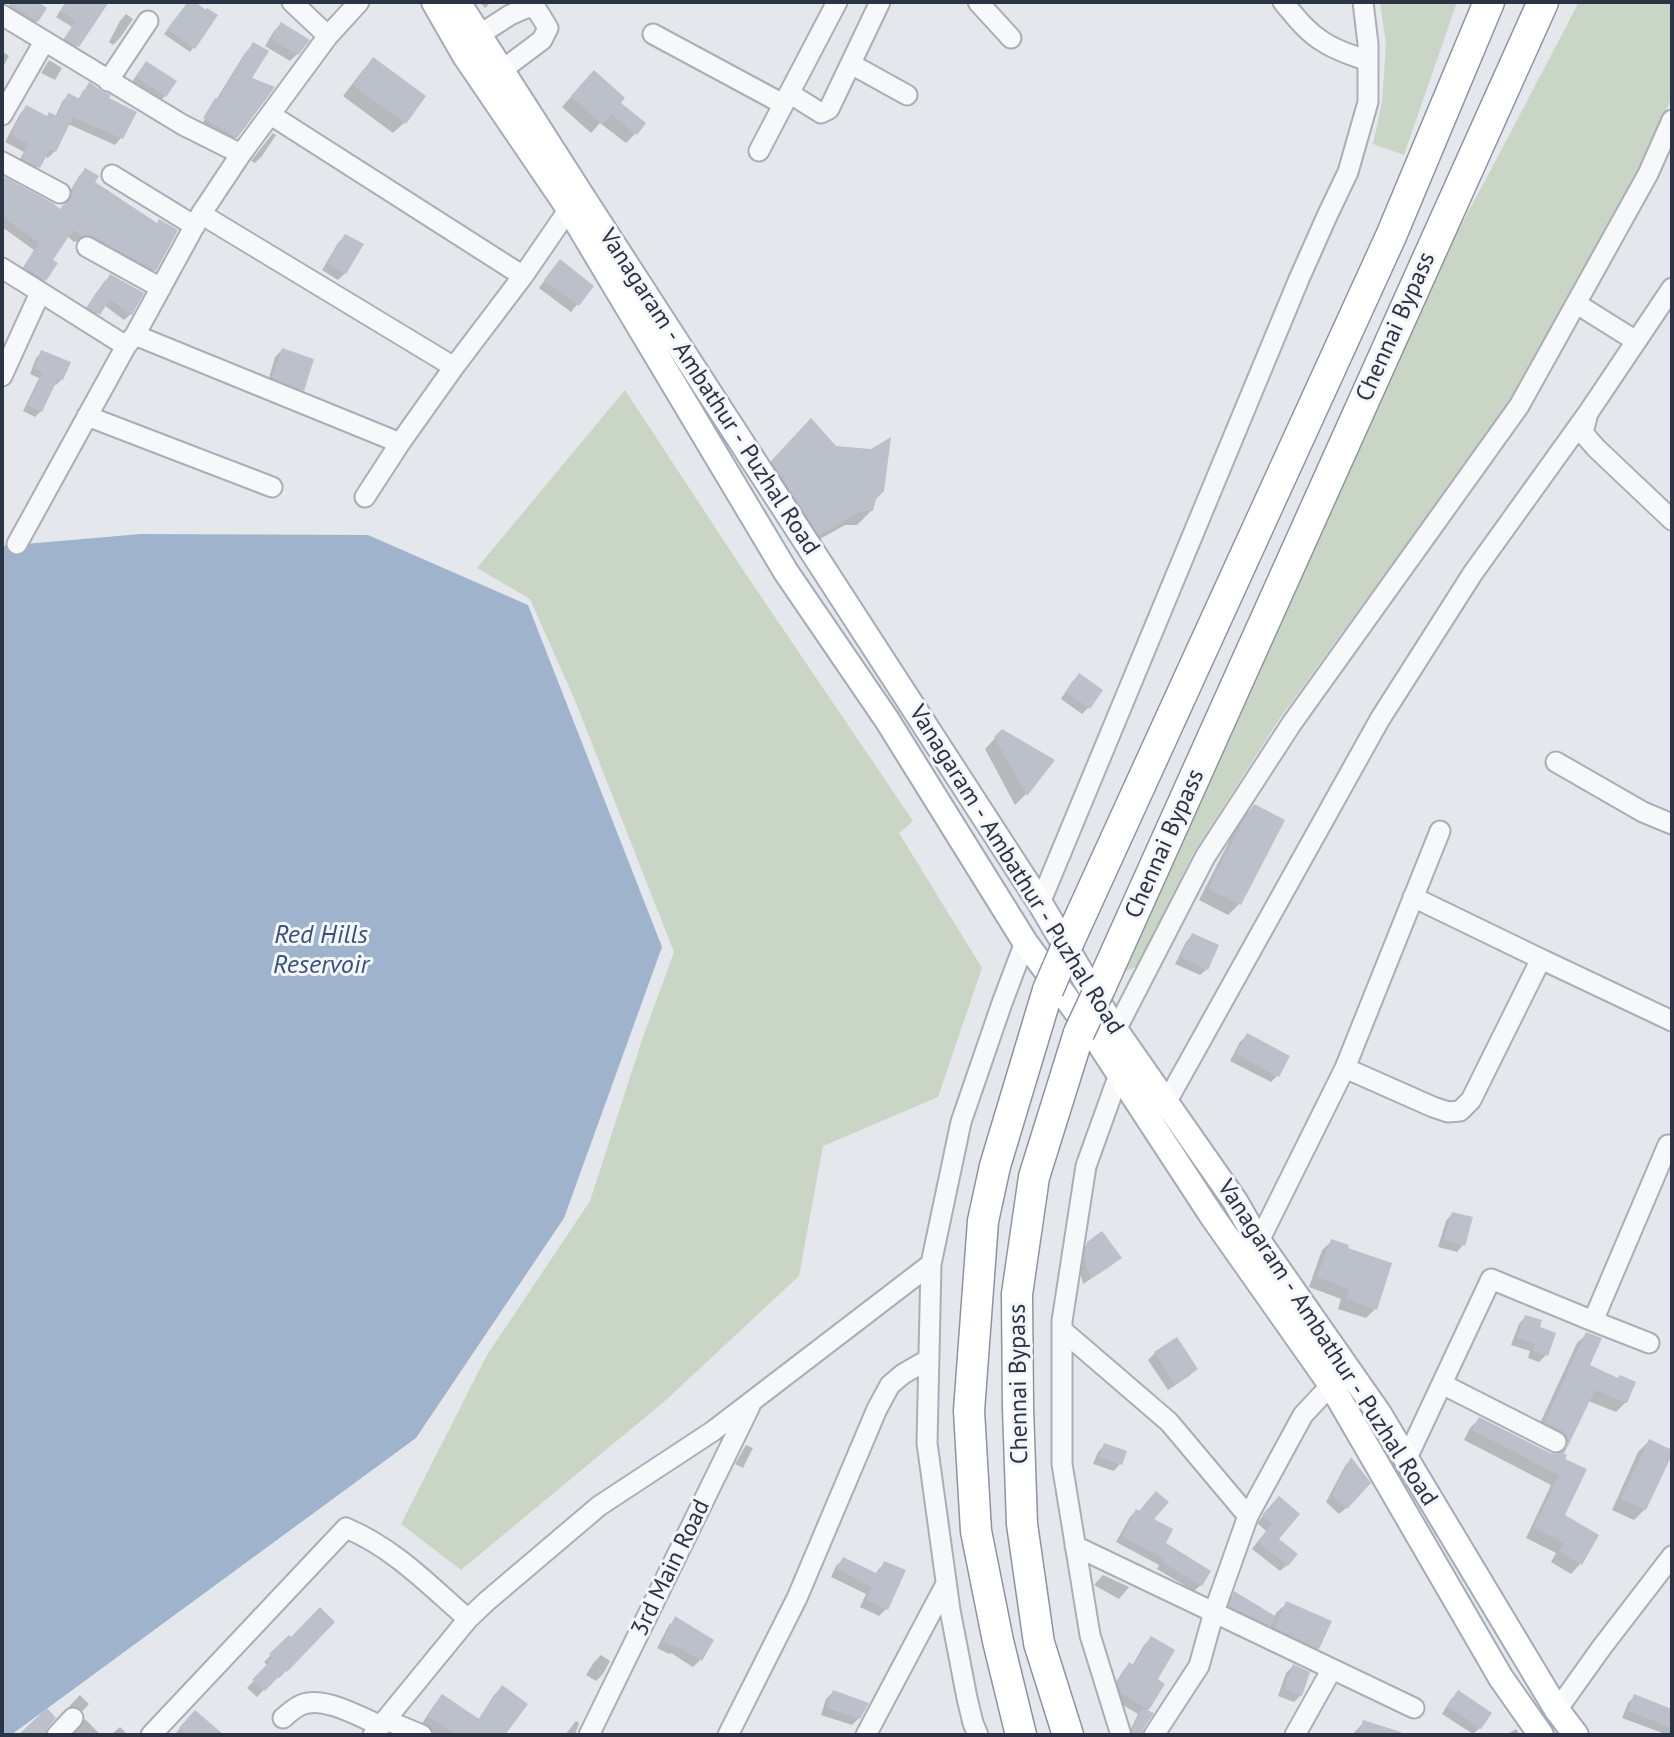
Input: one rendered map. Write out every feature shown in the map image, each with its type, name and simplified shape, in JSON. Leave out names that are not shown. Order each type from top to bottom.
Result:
[{"type":"highway","name":"Chennai Bypass","points":[[1021,1735],[998,1641],[976,1531],[969,1411],[983,1221],[995,1166],[1044,1000],[1090,893],[1391,236],[1489,2]]},
{"type":"highway","name":"Chennai Bypass","points":[[1068,1735],[1039,1643],[1022,1524],[1017,1294],[1034,1177],[1079,1032],[1543,2]]},
{"type":"main road","points":[[434,2],[465,56],[507,99],[569,209],[786,572],[887,720],[1025,942],[1096,1037],[1212,1216],[1331,1385],[1501,1678],[1541,1735]]},
{"type":"main road","name":"Vanagaram - Ambathur - Puzhal Road","points":[[458,2],[502,70],[507,99],[761,472],[1040,903],[1116,1030],[1378,1412],[1557,1710],[1576,1735]]},
{"type":"main road","points":[[735,488],[761,472]]},
{"type":"street","points":[[292,2],[328,36]]},
{"type":"street","points":[[17,544],[198,220],[241,154],[328,36],[359,2]]},
{"type":"street","points":[[653,34],[730,77],[821,113],[829,109],[880,2]]},
{"type":"street","points":[[978,2],[1011,38]]},
{"type":"street","points":[[1283,2],[1304,27],[1321,41],[1368,61]]},
{"type":"street","points":[[1040,903],[1299,279],[1348,172],[1368,102],[1363,2]]},
{"type":"street","points":[[758,151],[833,3]]},
{"type":"street","points":[[479,35],[528,7],[537,10],[548,28],[542,40],[502,70]]},
{"type":"street","points":[[2,15],[183,125],[241,154]]},
{"type":"street","points":[[108,81],[148,21]]},
{"type":"street","points":[[2,115],[44,42]]},
{"type":"street","points":[[851,64],[907,94]]},
{"type":"street","points":[[271,115],[523,276]]},
{"type":"street","points":[[1116,1030],[1205,858],[1292,723],[1519,406],[1648,174],[1672,120]]},
{"type":"street","points":[[2,162],[60,193]]},
{"type":"street","points":[[112,175],[198,220],[454,367]]},
{"type":"street","points":[[365,497],[400,443],[569,209]]},
{"type":"street","points":[[87,247],[161,288]]},
{"type":"street","points":[[2,268],[40,293],[130,340],[400,443]]},
{"type":"street","points":[[1166,1103],[1380,719],[1473,573],[1588,413],[1672,288]]},
{"type":"street","points":[[2,376],[40,293]]},
{"type":"street","points":[[1577,304],[1636,341]]},
{"type":"street","points":[[1588,413],[1583,433],[1672,520]]},
{"type":"street","points":[[87,416],[272,487]]},
{"type":"street","points":[[1556,762],[1643,812],[1672,824]]},
{"type":"street","points":[[1259,1241],[1345,1068],[1440,831]]},
{"type":"street","points":[[1413,897],[1672,1021]]},
{"type":"street","points":[[978,1735],[967,1698],[946,1584],[927,1443],[931,1264],[961,1122],[1025,942]]},
{"type":"street","points":[[1345,1068],[1433,1107],[1448,1112],[1460,1111],[1471,1100],[1541,959]]},
{"type":"street","points":[[1121,1735],[1090,1635],[1062,1464],[1062,1330],[1086,1166],[1119,1073],[1131,1051]]},
{"type":"street","points":[[1593,1321],[1668,1145]]},
{"type":"street","points":[[380,1727],[468,1619],[599,1506],[713,1431],[931,1264]]},
{"type":"street","points":[[1407,1458],[1491,1279],[1649,1343]]},
{"type":"street","points":[[1062,1330],[1169,1422],[1248,1516]]},
{"type":"street","points":[[728,1735],[797,1598],[877,1409],[890,1385],[929,1359]]},
{"type":"street","points":[[1442,1384],[1556,1442]]},
{"type":"street","points":[[1154,1735],[1199,1666],[1214,1612],[1248,1516],[1303,1415],[1331,1385]]},
{"type":"street","name":"3rd Main Road","points":[[589,1735],[752,1401]]},
{"type":"street","points":[[151,1735],[346,1528],[367,1537],[397,1556],[468,1619]]},
{"type":"street","points":[[1075,1546],[1414,1708]]},
{"type":"street","points":[[1557,1710],[1672,1556]]},
{"type":"street","points":[[866,1735],[946,1584]]},
{"type":"street","points":[[1295,1735],[1332,1669]]},
{"type":"street","points":[[283,1718],[299,1705],[325,1702],[380,1727],[422,1735]]},
{"type":"street","points":[[57,1735],[73,1718]]},
{"type":"green space","points":[[1380,2],[1457,2],[1404,155],[1373,144],[1382,102],[1386,44]]},
{"type":"green space","points":[[1579,2],[1672,2],[1672,97],[1639,171],[1510,402],[1280,718],[1193,854],[1137,967],[1122,972],[1423,295]]},
{"type":"green space","points":[[625,390],[913,821],[899,833],[982,968],[938,1097],[823,1146],[799,1276],[666,1400],[461,1570],[401,1524],[487,1355],[590,1201],[642,1040],[674,952],[574,698],[530,599],[477,568]]},
{"type":"water","name":"Red Hills Reservoir","points":[[141,534],[368,535],[528,605],[662,947],[564,1218],[416,1438],[11,1735],[2,1735],[2,546]]},
{"type":"building","points":[[6,2],[38,2],[47,8],[38,22]]},
{"type":"building","points":[[66,2],[109,2],[79,47],[64,38],[76,21],[60,11]]},
{"type":"building","points":[[188,2],[195,2],[218,15],[195,49],[167,29]]},
{"type":"building","points":[[281,22],[310,40],[298,55],[271,39]]},
{"type":"building","points":[[253,42],[269,51],[252,78],[275,87],[237,138],[203,118]]},
{"type":"building","points":[[373,57],[426,96],[406,124],[353,85]]},
{"type":"building","points":[[146,61],[177,81],[166,97],[136,77]]},
{"type":"building","points":[[594,70],[625,98],[621,103],[646,123],[637,135],[611,114],[602,124],[571,96]]},
{"type":"building","points":[[89,82],[111,95],[109,98],[137,112],[123,139],[73,117],[56,152],[50,149],[40,168],[22,159],[29,144],[11,135],[26,105],[47,116],[49,112],[57,116],[68,93],[80,99]]},
{"type":"building","points":[[85,168],[99,176],[95,182],[157,223],[159,219],[178,230],[156,271],[93,236],[81,236],[73,230],[53,260],[58,263],[46,281],[24,267],[39,243],[2,216],[2,183],[5,177],[60,209],[70,199],[72,190]]},
{"type":"building","points":[[345,234],[364,244],[346,274],[327,263]]},
{"type":"building","points":[[560,259],[594,286],[579,306],[544,280]]},
{"type":"building","points":[[110,274],[144,293],[132,315],[110,299],[100,315],[87,307]]},
{"type":"building","points":[[282,348],[314,359],[304,391],[272,378]]},
{"type":"building","points":[[41,350],[71,362],[63,380],[58,378],[42,412],[28,405],[43,372],[34,369]]},
{"type":"building","points":[[811,418],[836,446],[871,449],[891,437],[884,491],[876,499],[873,511],[862,511],[819,535],[771,461]]},
{"type":"building","points":[[1079,673],[1103,690],[1090,709],[1066,692]]},
{"type":"building","points":[[1002,729],[1055,760],[1027,796],[994,737]]},
{"type":"building","points":[[1254,804],[1285,820],[1241,905],[1208,889]]},
{"type":"building","points":[[1192,933],[1219,945],[1208,970],[1181,957]]},
{"type":"building","points":[[1247,1033],[1290,1056],[1279,1077],[1236,1054]]},
{"type":"building","points":[[1452,1212],[1473,1217],[1465,1246],[1444,1240]]},
{"type":"building","points":[[1102,1231],[1122,1258],[1090,1279],[1084,1256],[1087,1242]]},
{"type":"building","points":[[1331,1239],[1349,1245],[1348,1248],[1392,1263],[1377,1310],[1346,1299],[1349,1289],[1317,1277]]},
{"type":"building","points":[[1525,1315],[1542,1320],[1540,1327],[1556,1333],[1548,1356],[1533,1351],[1536,1344],[1517,1338]]},
{"type":"building","points":[[1586,1332],[1602,1338],[1590,1365],[1618,1378],[1620,1375],[1636,1382],[1627,1403],[1595,1390],[1564,1454],[1567,1455],[1565,1459],[1587,1469],[1565,1515],[1599,1535],[1582,1565],[1559,1552],[1564,1543],[1534,1528],[1559,1475],[1472,1430],[1479,1417],[1550,1453],[1563,1452],[1567,1447],[1567,1436],[1545,1422]]},
{"type":"building","points":[[1177,1337],[1198,1369],[1175,1385],[1154,1352]]},
{"type":"building","points":[[1649,1439],[1672,1450],[1672,1455],[1646,1510],[1621,1499]]},
{"type":"building","points":[[1104,1443],[1127,1451],[1122,1465],[1099,1457]]},
{"type":"building","points":[[1351,1457],[1371,1483],[1347,1509],[1332,1495]]},
{"type":"building","points":[[1156,1491],[1169,1502],[1154,1519],[1173,1529],[1166,1543],[1211,1571],[1202,1586],[1162,1562],[1164,1559],[1122,1536],[1136,1509],[1139,1511]]},
{"type":"building","points":[[1279,1496],[1300,1514],[1279,1539],[1298,1554],[1288,1566],[1258,1542],[1272,1524],[1262,1515]]},
{"type":"building","points":[[843,1557],[878,1574],[884,1561],[906,1570],[888,1610],[866,1600],[872,1587],[837,1569]]},
{"type":"building","points":[[1234,1591],[1275,1616],[1271,1626],[1229,1606]]},
{"type":"building","points":[[1286,1601],[1332,1621],[1319,1649],[1275,1628]]},
{"type":"building","points":[[320,1607],[335,1622],[265,1691],[252,1680],[273,1658],[269,1654],[289,1635],[291,1637]]},
{"type":"building","points":[[675,1616],[714,1640],[702,1661],[663,1641]]},
{"type":"building","points":[[1151,1636],[1175,1650],[1158,1679],[1165,1684],[1149,1710],[1121,1693],[1117,1682],[1129,1662],[1134,1665]]},
{"type":"building","points":[[1293,1664],[1310,1672],[1302,1696],[1284,1689]]},
{"type":"building","points":[[502,1685],[528,1704],[505,1735],[457,1735],[427,1716],[442,1694],[479,1719]]},
{"type":"building","points":[[833,1690],[869,1703],[860,1719],[827,1708]]},
{"type":"building","points":[[1458,1690],[1492,1713],[1481,1729],[1447,1706]]},
{"type":"building","points":[[1634,1694],[1672,1709],[1672,1728],[1628,1711]]},
{"type":"building","points":[[47,1708],[56,1718],[45,1735],[18,1735]]},
{"type":"building","points":[[1142,1708],[1154,1713],[1142,1735],[1133,1735],[1132,1730]]},
{"type":"building","points":[[195,1710],[224,1735],[187,1735],[179,1728]]},
{"type":"building","points":[[1363,1720],[1401,1732],[1401,1735],[1359,1735]]}]
